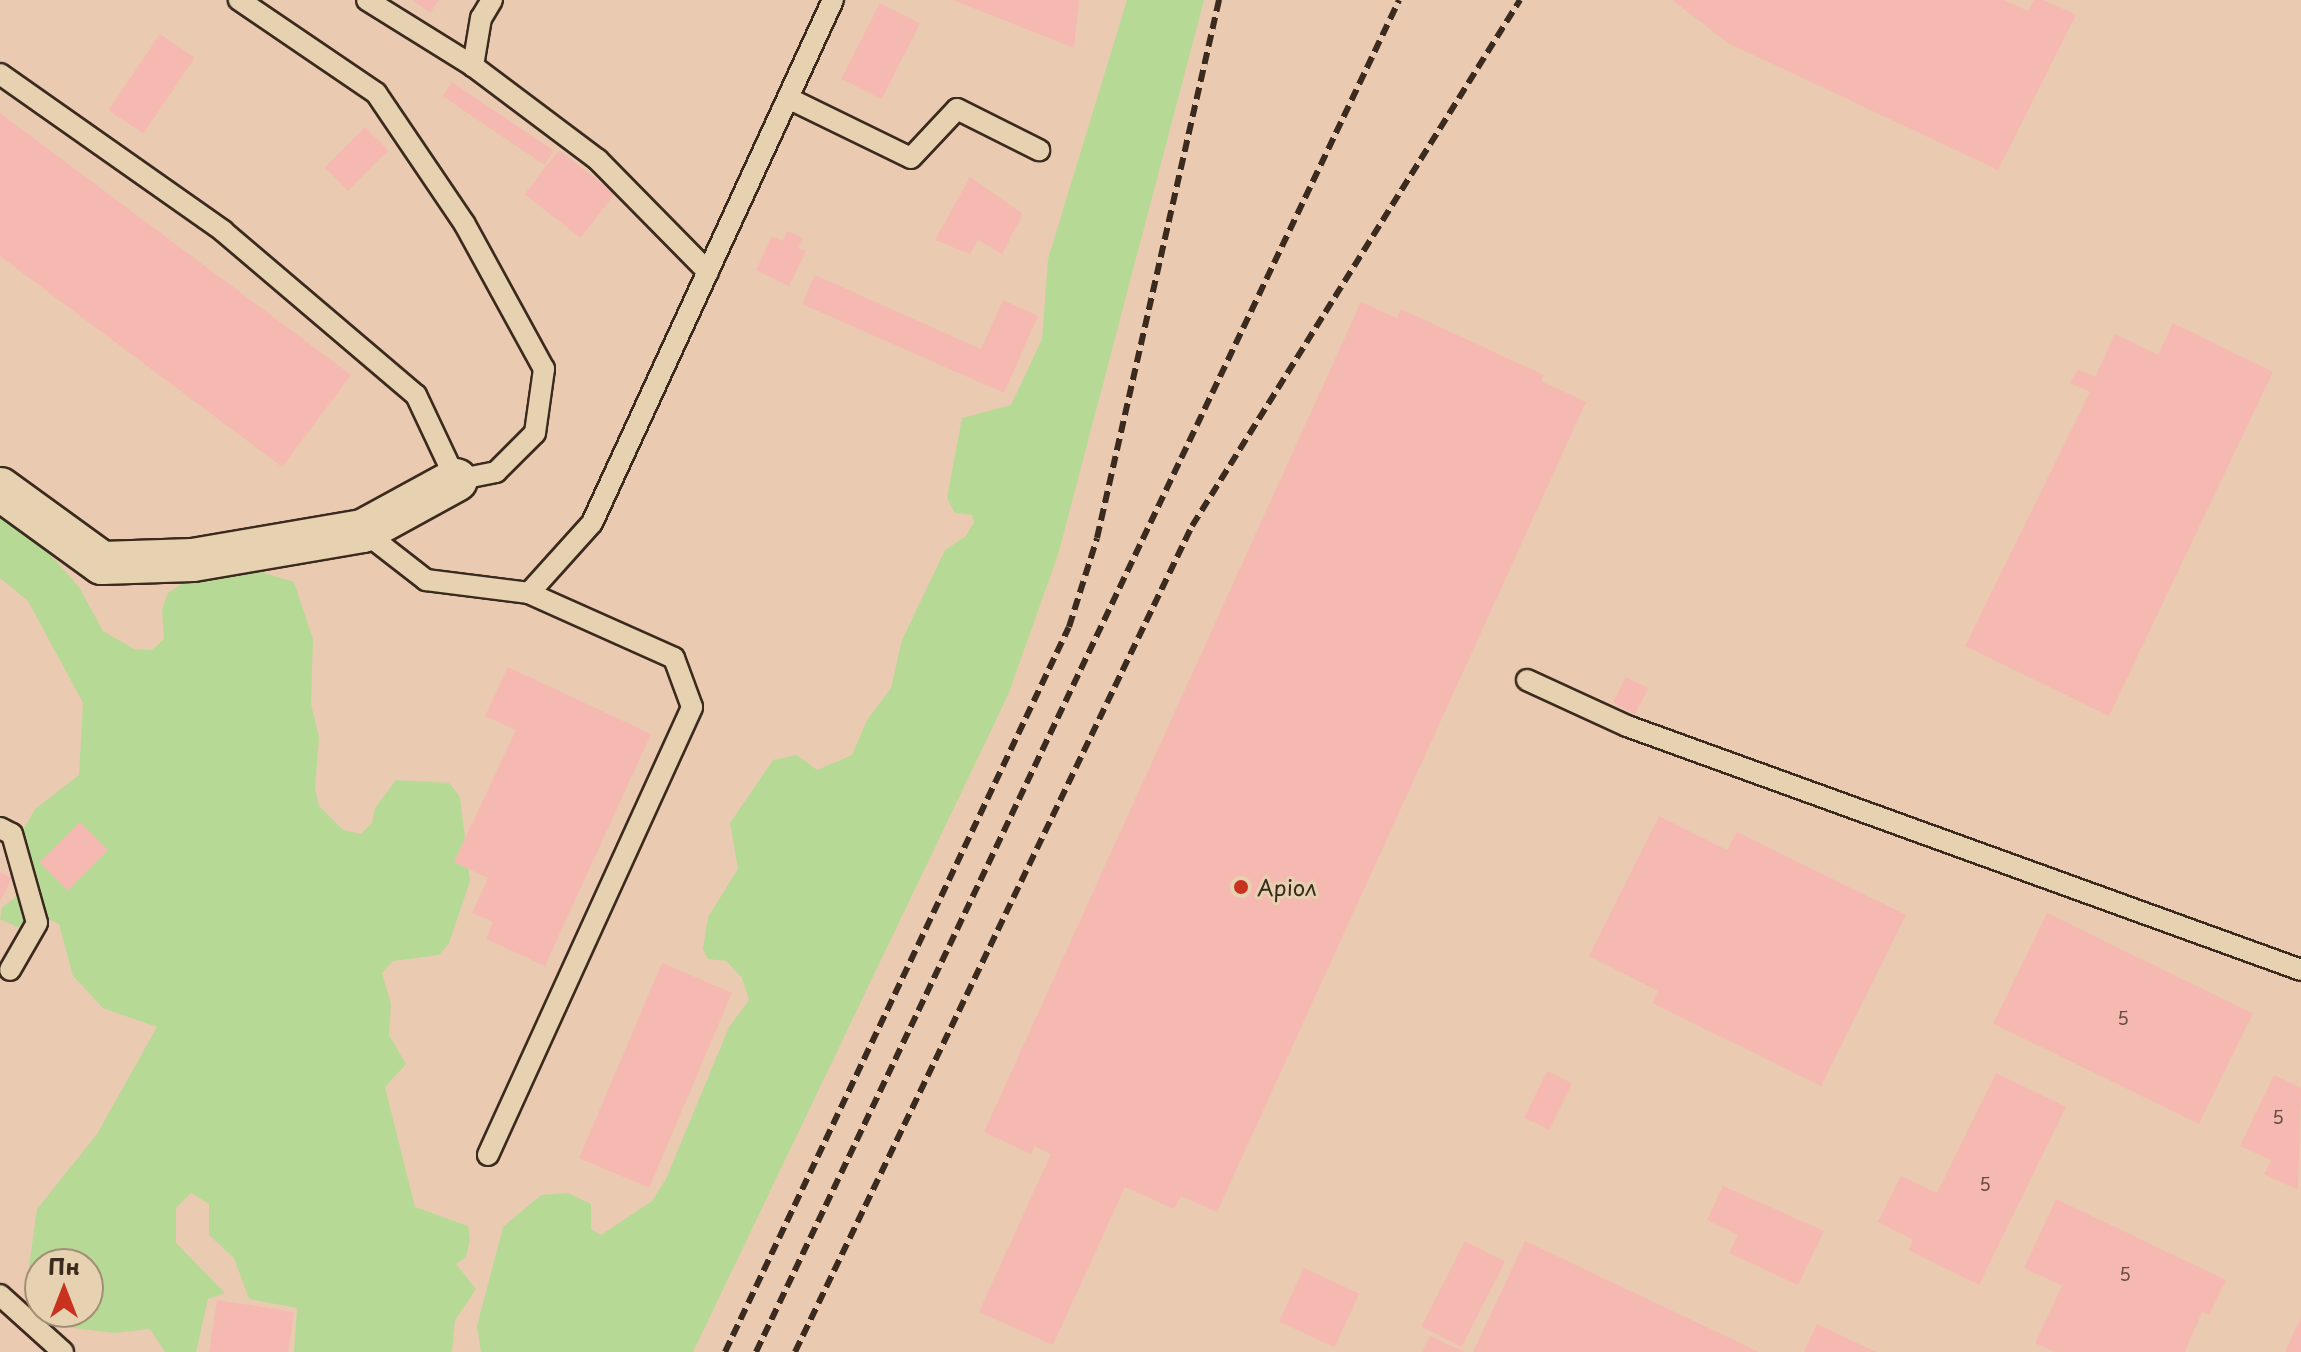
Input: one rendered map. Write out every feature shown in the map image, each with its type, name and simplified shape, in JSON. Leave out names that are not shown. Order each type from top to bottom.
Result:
[{"type":"street","points":[[0,489],[102,563],[193,560],[363,531],[456,480]]},
{"type":"lane","points":[[0,74],[223,231],[416,395],[456,480],[496,472],[535,433],[544,369],[464,223],[376,93],[239,0]]},
{"type":"lane","points":[[367,0],[473,66],[598,160],[708,272]]},
{"type":"lane","points":[[473,66],[481,18],[492,0]]},
{"type":"lane","points":[[529,593],[592,523],[708,272],[792,100],[833,0]]},
{"type":"lane","points":[[792,100],[911,158],[957,109],[1039,150]]},
{"type":"lane","points":[[363,531],[426,580],[529,593],[674,658],[692,707],[488,1155]]},
{"type":"lane","points":[[1527,680],[1627,726],[2301,970]]},
{"type":"lane","points":[[0,828],[12,834],[37,923],[10,970]]},
{"type":"lane","points":[[0,1295],[63,1352]]},
{"type":"shaded area","points":[[0,0],[2301,0],[2301,1352],[0,1352]]},
{"type":"green space","points":[[1127,0],[1204,0],[1058,555],[1008,695],[693,1352],[481,1352],[477,1326],[503,1227],[541,1195],[568,1193],[591,1204],[591,1229],[601,1235],[652,1201],[666,1179],[729,1027],[749,1000],[742,978],[726,961],[708,959],[703,949],[708,917],[738,869],[730,823],[773,760],[797,755],[817,770],[852,755],[867,720],[891,688],[902,640],[945,550],[966,536],[974,522],[972,515],[955,513],[947,498],[962,418],[1011,405],[1042,339],[1048,259]]},
{"type":"green space","points":[[0,498],[79,587],[103,631],[134,649],[152,650],[164,639],[162,609],[168,593],[195,575],[247,568],[294,582],[313,639],[311,704],[319,737],[315,789],[319,806],[343,830],[361,834],[372,823],[375,808],[396,780],[449,783],[460,797],[470,881],[449,943],[439,955],[393,961],[382,973],[391,1004],[389,1035],[406,1064],[385,1087],[415,1207],[468,1226],[470,1238],[466,1257],[456,1264],[476,1289],[455,1320],[452,1352],[294,1352],[297,1308],[249,1299],[234,1258],[209,1235],[209,1204],[191,1193],[176,1208],[176,1243],[225,1293],[208,1299],[196,1352],[165,1352],[150,1329],[114,1333],[74,1328],[104,1328],[104,1248],[32,1248],[37,1209],[97,1134],[157,1027],[103,1008],[73,976],[59,924],[48,919],[17,927],[0,919],[2,908],[19,894],[11,851],[35,809],[79,775],[83,703],[28,601],[0,578]]},
{"type":"building","points":[[412,0],[439,0],[430,13]]},
{"type":"building","points":[[953,0],[1079,0],[1074,48]]},
{"type":"building","points":[[1672,0],[2004,0],[2028,11],[2034,0],[2044,0],[2076,15],[1998,170],[1728,43]]},
{"type":"building","points":[[880,3],[920,23],[882,99],[841,79]]},
{"type":"building","points":[[160,34],[195,57],[143,134],[109,110]]},
{"type":"building","points":[[452,82],[554,151],[544,165],[442,96]]},
{"type":"building","points":[[0,113],[351,375],[282,467],[0,256]]},
{"type":"building","points":[[365,127],[388,150],[348,191],[325,167]]},
{"type":"building","points":[[559,150],[615,194],[580,238],[525,194]]},
{"type":"building","points":[[970,177],[1023,214],[1002,254],[978,240],[970,254],[935,240]]},
{"type":"building","points":[[787,231],[803,238],[798,248],[806,251],[789,286],[756,270],[772,236],[783,241]]},
{"type":"building","points":[[815,275],[981,349],[1003,300],[1038,316],[1004,393],[802,304]]},
{"type":"building","points":[[1361,302],[1397,318],[1401,309],[1544,375],[1541,381],[1586,402],[1217,1212],[1181,1196],[1174,1209],[1125,1187],[1053,1345],[979,1312],[1051,1154],[1034,1146],[1031,1154],[984,1132]]},
{"type":"building","points":[[2173,323],[2273,372],[2109,716],[1965,646],[2090,392],[2070,383],[2078,369],[2095,377],[2115,334],[2158,355]]},
{"type":"building","points":[[508,667],[651,734],[545,966],[486,939],[493,922],[472,913],[488,878],[454,862],[516,730],[485,716]]},
{"type":"building","points":[[1626,677],[1648,688],[1635,714],[1613,703]]},
{"type":"building","points":[[1659,816],[1727,850],[1737,832],[1906,915],[1821,1086],[1652,1003],[1658,991],[1589,956]]},
{"type":"building","points":[[80,822],[108,850],[68,891],[40,862]]},
{"type":"building","points":[[0,872],[12,878],[0,901]]},
{"type":"building","points":[[2047,913],[2253,1013],[2199,1124],[1993,1024]]},
{"type":"building","points":[[662,963],[732,993],[649,1188],[579,1158]]},
{"type":"building","points":[[1547,1071],[1572,1083],[1549,1130],[1524,1118]]},
{"type":"building","points":[[1996,1073],[2066,1107],[1979,1285],[1908,1250],[1913,1240],[1878,1222],[1901,1176],[1937,1193]]},
{"type":"building","points":[[2274,1075],[2301,1088],[2298,1190],[2264,1174],[2271,1160],[2240,1146]]},
{"type":"building","points":[[1723,1186],[1824,1231],[1798,1285],[1729,1253],[1738,1235],[1707,1220]]},
{"type":"building","points":[[2056,1199],[2226,1280],[2209,1315],[2202,1312],[2185,1352],[2055,1352],[2035,1343],[2062,1286],[2024,1268]]},
{"type":"building","points":[[1465,1241],[1505,1261],[1462,1347],[1421,1327]]},
{"type":"building","points":[[1525,1241],[1759,1352],[1473,1352]]},
{"type":"building","points":[[1304,1268],[1359,1294],[1334,1347],[1279,1321]]},
{"type":"building","points":[[217,1300],[294,1312],[288,1352],[209,1352]]},
{"type":"building","points":[[2301,1317],[2301,1352],[2285,1352]]},
{"type":"building","points":[[1817,1324],[1876,1352],[1804,1352]]},
{"type":"building","points":[[1430,1336],[1465,1352],[1422,1352]]},
{"type":"railway","points":[[725,1352],[1069,627],[1097,538],[1219,0]]},
{"type":"railway","points":[[756,1352],[1399,0]]},
{"type":"railway","points":[[795,1352],[1192,526],[1520,0]]},
{"type":"place","name":"Аріол","points":[[1241,887]]}]
